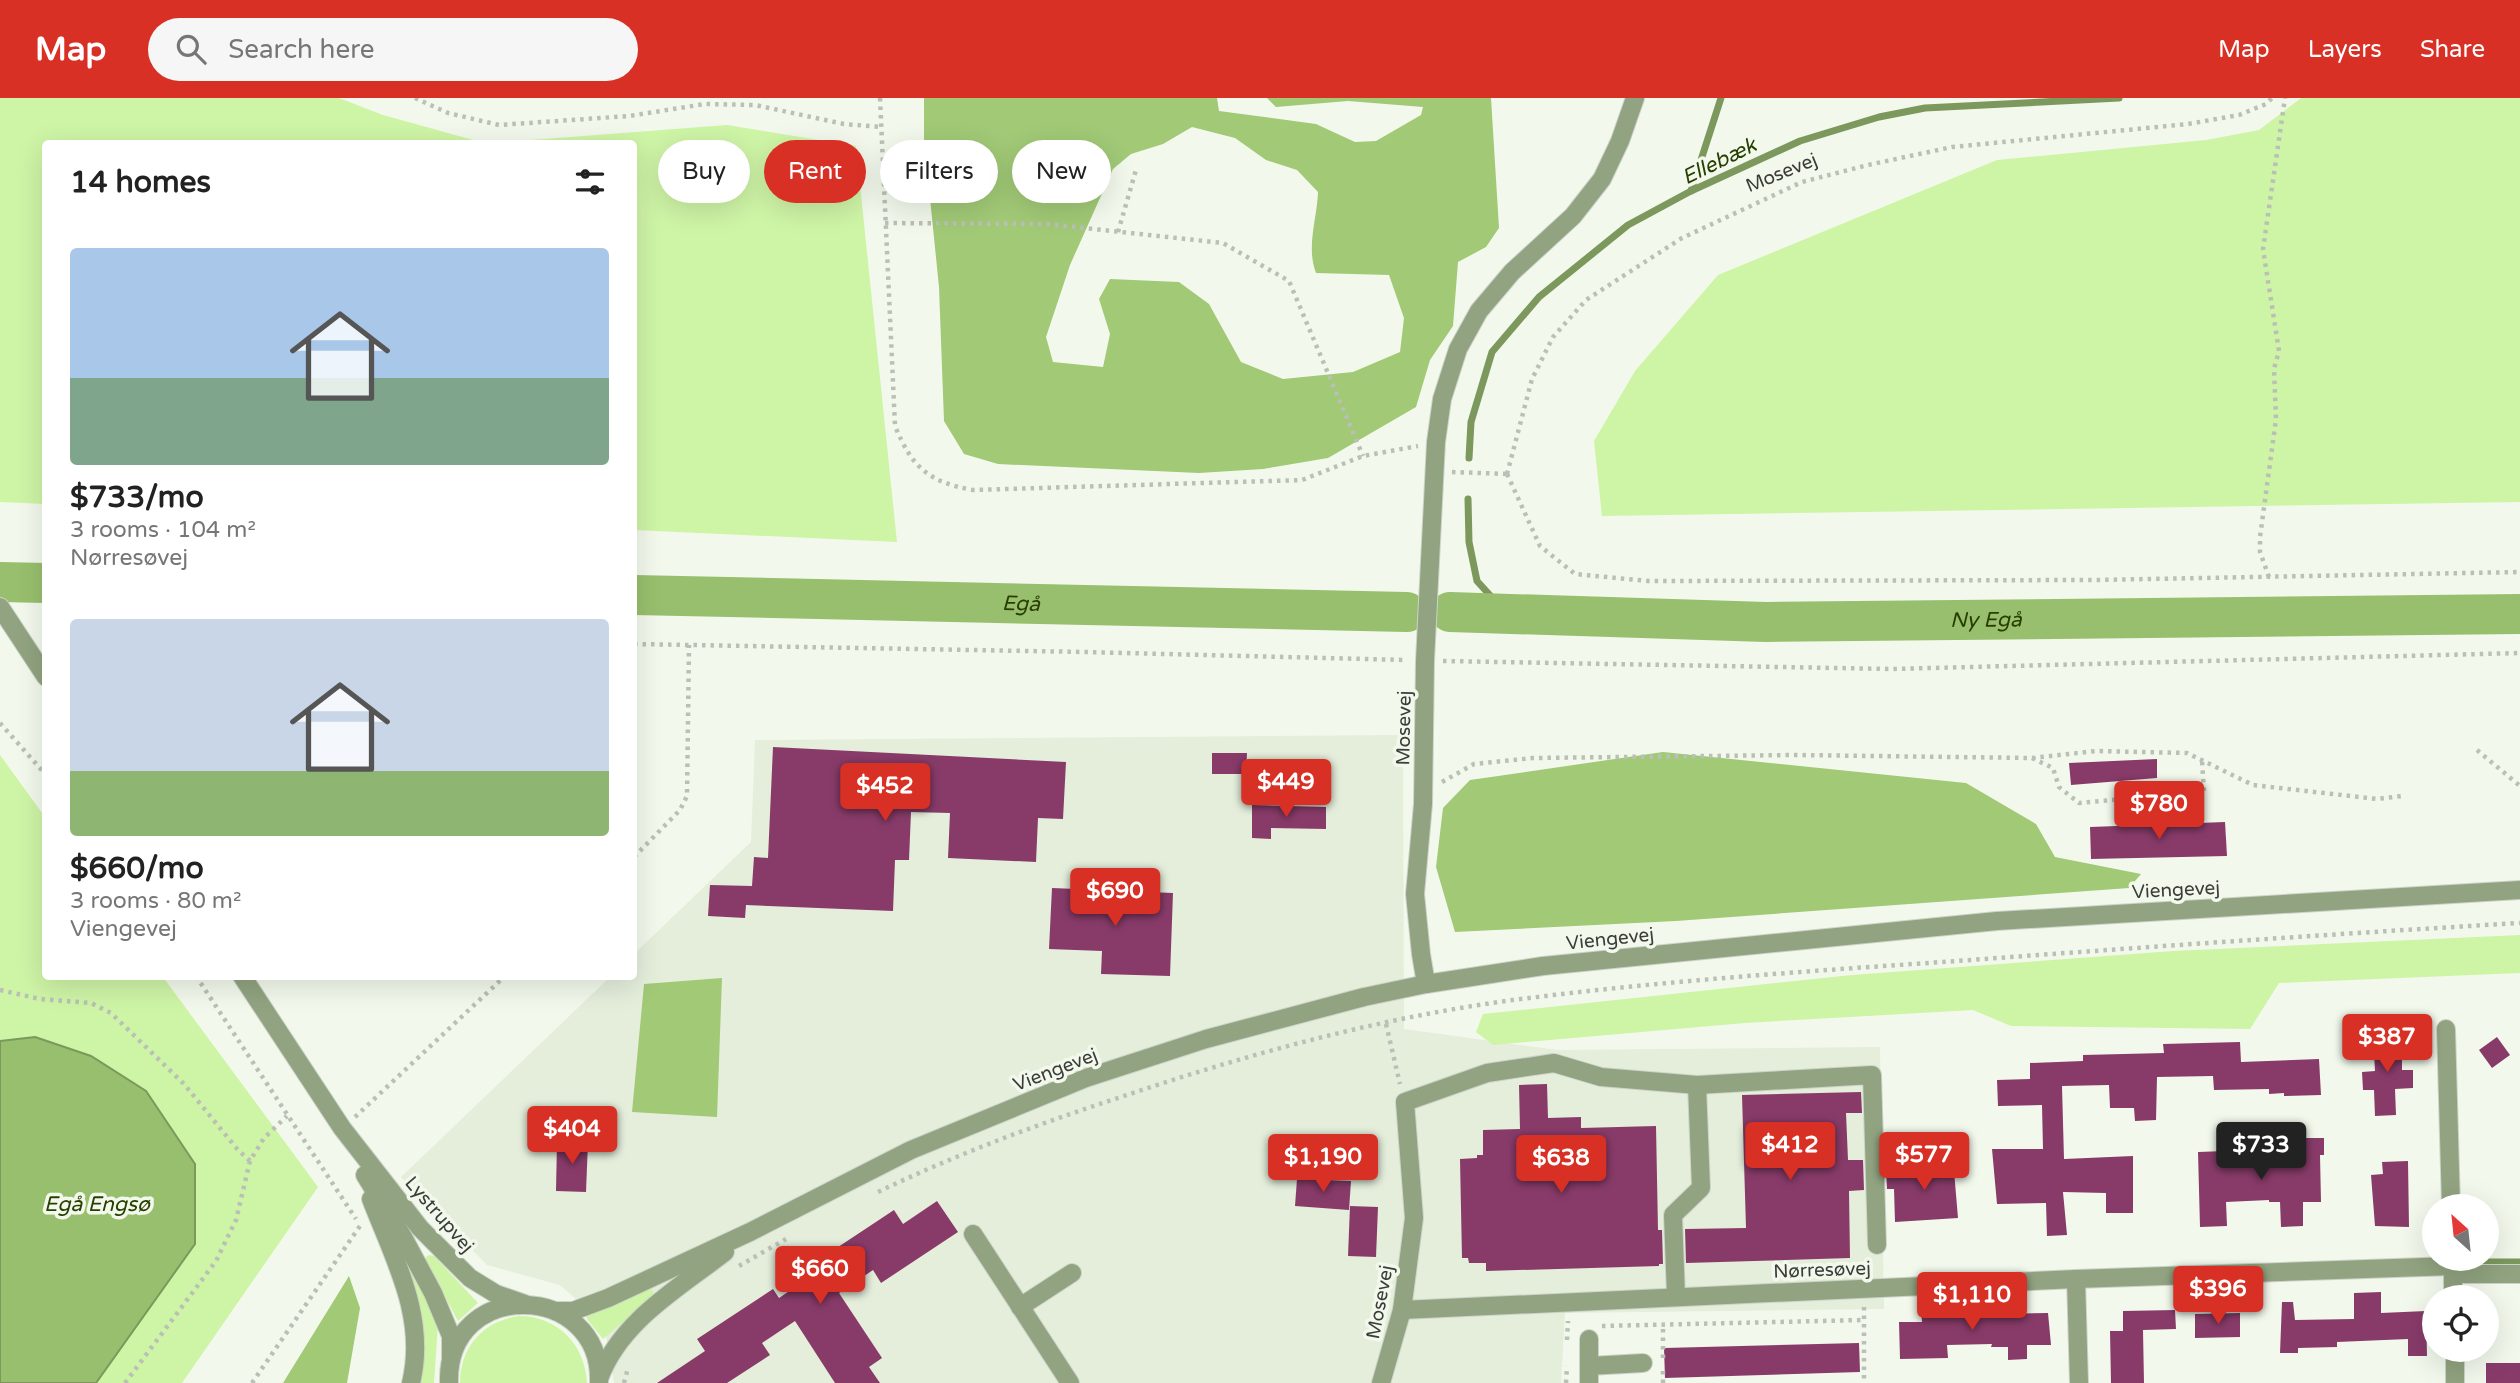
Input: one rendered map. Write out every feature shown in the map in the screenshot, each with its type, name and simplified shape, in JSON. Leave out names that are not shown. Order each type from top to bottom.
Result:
[{"type":"street","name":"Mosevej","points":[[1426,984],[1415,894],[1423,804],[1425,661],[1436,442],[1442,398],[1458,349],[1479,311],[1512,272],[1573,216],[1602,179],[1620,141],[1635,98]]},
{"type":"street","points":[[0,607],[42,671]]},
{"type":"street","name":"Viengevej","points":[[555,1311],[573,1311],[600,1301],[750,1232],[911,1150],[1086,1078],[1219,1035],[1364,997],[1426,984],[1543,966],[1997,921],[2520,890]]},
{"type":"street","name":"Lystrupvej","points":[[245,980],[342,1128],[410,1216],[456,1266],[488,1289],[525,1304],[555,1311]]},
{"type":"street","points":[[2446,1030],[2451,1194]]},
{"type":"street","points":[[1405,1102],[1487,1073],[1554,1063],[1601,1077],[1697,1085],[1872,1075],[1877,1245]]},
{"type":"street","points":[[1676,1296],[1673,1215],[1701,1188],[1697,1085]]},
{"type":"street","name":"Mosevej","points":[[1381,1383],[1402,1310],[1414,1218],[1405,1102]]},
{"type":"street","name":"Lystrupvej","points":[[342,1128],[356,1160],[433,1293],[451,1336],[451,1359]]},
{"type":"street","points":[[356,1160],[412,1308],[415,1338],[411,1383]]},
{"type":"street","name":"Viengevej","points":[[599,1381],[614,1349],[628,1331],[670,1294],[750,1232]]},
{"type":"street","points":[[973,1234],[1070,1383]]},
{"type":"street","name":"Nørresøvej","points":[[1402,1310],[2076,1279],[2422,1267]]},
{"type":"street","name":"Nørresøvej","points":[[2495,1271],[2520,1274]]},
{"type":"street","points":[[1020,1307],[1072,1273]]},
{"type":"street","points":[[2076,1279],[2079,1383]]},
{"type":"street","points":[[449,1383],[451,1359],[460,1338],[483,1316],[509,1305],[525,1304]]},
{"type":"street","points":[[555,1311],[575,1325],[586,1337],[595,1355],[599,1381]]},
{"type":"street","points":[[1587,1330],[1589,1374],[1643,1363]]},
{"type":"street","points":[[2455,1362],[2455,1383]]},
{"type":"path","points":[[415,98],[448,113],[499,125],[629,116],[705,104],[755,105],[844,124],[881,127]]},
{"type":"path","points":[[880,98],[895,426],[906,452],[925,472],[951,486],[973,490],[1302,480],[1363,456],[1436,442]]},
{"type":"path","name":"Mosevej","points":[[1507,474],[1532,379],[1553,337],[1586,300],[1682,238],[1802,182],[1868,165],[1952,147],[2188,124],[2239,115],[2266,104],[2272,98]]},
{"type":"path","points":[[2269,577],[2260,552],[2260,537],[2276,419],[2274,369],[2279,351],[2263,249],[2285,98]]},
{"type":"path","points":[[1118,232],[1136,170]]},
{"type":"path","points":[[885,223],[1047,224],[1223,243],[1289,281],[1363,456]]},
{"type":"path","points":[[1436,472],[1507,474],[1540,546],[1575,574],[1648,582],[1799,583],[2520,572]]},
{"type":"path","points":[[637,644],[1892,669],[2520,653]]},
{"type":"path","points":[[637,854],[680,810],[687,796],[689,645]]},
{"type":"path","points":[[0,723],[42,770]]},
{"type":"path","points":[[2477,750],[2520,786]]},
{"type":"path","points":[[1423,804],[1443,781],[1474,765],[1533,758],[1795,755],[2032,758],[2109,752],[2187,753],[2253,785],[2377,799],[2402,796]]},
{"type":"path","points":[[2032,758],[2053,768],[2059,787],[2079,803],[2204,792],[2202,760]]},
{"type":"path","points":[[199,980],[366,1237]]},
{"type":"path","points":[[342,1128],[501,980]]},
{"type":"path","points":[[0,990],[40,999],[91,1003],[111,1013],[184,1084],[250,1161]]},
{"type":"path","points":[[1386,1024],[1405,1102]]},
{"type":"path","points":[[125,1383],[216,1261],[236,1220],[250,1161],[264,1138],[287,1116]]},
{"type":"path","points":[[252,1383],[360,1226]]},
{"type":"path","points":[[1864,1289],[1864,1383]]},
{"type":"path","points":[[1568,1326],[1587,1330],[1864,1320]]},
{"type":"shaded area","points":[[0,98],[339,98],[383,115],[473,140],[42,140],[42,504],[0,502]]},
{"type":"shaded area","points":[[924,98],[1217,98],[1219,111],[1316,124],[1355,142],[1376,141],[1421,115],[1423,107],[1348,101],[1276,107],[1267,98],[1491,98],[1499,228],[1486,247],[1458,262],[1453,326],[1430,360],[1416,407],[1328,458],[1263,469],[1199,473],[998,464],[964,454],[944,421],[939,287],[930,203],[998,203],[998,140],[924,140]],"holes":[[[1192,127],[1235,138],[1266,160],[1297,170],[1318,192],[1312,243],[1316,273],[1389,275],[1404,318],[1400,352],[1353,372],[1283,379],[1241,362],[1209,304],[1179,282],[1110,279],[1099,299],[1110,334],[1103,367],[1053,362],[1046,337],[1070,265],[1098,203],[1012,203],[1012,140],[1111,140],[1111,173],[1131,154],[1163,144]]]},
{"type":"shaded area","points":[[2301,98],[2520,98],[2520,502],[1602,516],[1594,441],[1635,371],[1718,275],[1997,160],[2206,140],[2259,130]]},
{"type":"shaded area","points":[[727,125],[819,140],[764,140],[764,203],[862,203],[897,542],[637,530],[637,140],[531,140]]},
{"type":"shaded area","points":[[1403,735],[1404,1029],[1557,1050],[1880,1047],[1884,1309],[1565,1313],[1561,1383],[614,1383],[604,1324],[560,1285],[487,1265],[401,1177],[607,980],[637,980],[637,951],[751,842],[755,740]]},
{"type":"shaded area","points":[[1663,752],[1966,783],[2036,824],[2055,857],[2141,874],[2129,888],[1676,921],[1455,932],[1436,867],[1443,808],[1470,780]]},
{"type":"shaded area","points":[[0,755],[42,813],[42,980],[165,980],[318,1187],[182,1383],[96,1383],[195,1244],[35,1037],[0,1041]]},
{"type":"shaded area","points":[[2520,935],[2520,973],[2279,983],[2250,1029],[2011,1026],[1973,1010],[1745,1023],[1493,1045],[1476,1032],[1483,1014],[1852,975],[2173,951]]},
{"type":"shaded area","points":[[722,978],[717,1117],[632,1112],[644,984]]},
{"type":"shaded area","points":[[399,1249],[418,1280],[438,1325],[434,1383],[417,1383]]},
{"type":"shaded area","points":[[429,1255],[434,1256],[478,1303],[458,1321],[426,1261]]},
{"type":"shaded area","points":[[349,1276],[360,1308],[347,1383],[283,1383]]},
{"type":"shaded area","points":[[648,1288],[653,1290],[653,1296],[603,1339],[587,1319],[586,1316]]},
{"type":"shaded area","points":[[519,1316],[546,1321],[567,1335],[581,1356],[587,1383],[460,1383],[464,1358],[476,1338],[495,1324]]},
{"type":"water","name":"Egå Engsø","points":[[35,1037],[91,1056],[146,1091],[195,1164],[195,1244],[96,1383],[0,1383],[0,1041]]},
{"type":"building","points":[[773,747],[1066,762],[1063,819],[1038,818],[1036,862],[948,858],[950,813],[911,812],[909,860],[895,860],[893,911],[746,905],[745,918],[708,916],[710,885],[752,886],[754,857],[768,858]]},
{"type":"building","points":[[1212,753],[1247,753],[1246,774],[1212,774]]},
{"type":"building","points":[[2157,759],[2157,778],[2071,785],[2069,763]]},
{"type":"building","points":[[1252,805],[1326,807],[1326,829],[1271,828],[1271,839],[1252,838]]},
{"type":"building","points":[[2225,822],[2227,856],[2091,859],[2090,827]]},
{"type":"building","points":[[1052,888],[1173,893],[1170,976],[1101,974],[1102,951],[1049,949]]},
{"type":"building","points":[[2373,1035],[2402,1035],[2402,1070],[2413,1070],[2413,1088],[2395,1089],[2396,1115],[2375,1116],[2374,1090],[2363,1090],[2362,1072],[2375,1071]]},
{"type":"building","points":[[2497,1037],[2510,1055],[2492,1068],[2479,1050]]},
{"type":"building","points":[[2240,1042],[2241,1062],[2319,1059],[2321,1095],[2284,1096],[2284,1093],[2269,1094],[2269,1089],[2214,1090],[2213,1076],[2157,1077],[2156,1120],[2135,1121],[2134,1108],[2110,1108],[2109,1085],[2062,1086],[2064,1159],[2133,1156],[2133,1213],[2106,1213],[2106,1193],[2063,1192],[2067,1235],[2047,1236],[2046,1203],[1997,1204],[1992,1149],[2043,1149],[2042,1105],[1998,1106],[1997,1080],[2030,1079],[2030,1063],[2083,1061],[2083,1055],[2164,1053],[2163,1044]]},
{"type":"building","points":[[1547,1084],[1548,1118],[1581,1117],[1581,1128],[1656,1126],[1658,1230],[1662,1230],[1663,1264],[1486,1271],[1486,1263],[1469,1263],[1468,1258],[1462,1258],[1460,1159],[1483,1155],[1483,1130],[1520,1129],[1519,1085]]},
{"type":"building","points":[[1861,1092],[1862,1113],[1846,1113],[1848,1160],[1863,1160],[1864,1190],[1849,1191],[1850,1258],[1686,1263],[1685,1229],[1746,1228],[1742,1095]]},
{"type":"building","points":[[2290,1138],[2324,1138],[2324,1155],[2320,1155],[2321,1202],[2303,1202],[2303,1226],[2281,1227],[2280,1202],[2269,1200],[2226,1202],[2227,1226],[2200,1227],[2198,1152],[2248,1153],[2248,1162],[2290,1162]]},
{"type":"building","points":[[557,1141],[588,1142],[586,1192],[556,1191]]},
{"type":"building","points":[[1953,1159],[1958,1218],[1895,1222],[1894,1189],[1887,1189],[1886,1169],[1930,1167],[1929,1160]]},
{"type":"building","points":[[2408,1161],[2409,1227],[2375,1226],[2371,1175],[2383,1174],[2382,1162]]},
{"type":"building","points":[[1297,1179],[1351,1181],[1349,1210],[1295,1206]]},
{"type":"building","points":[[937,1201],[958,1232],[881,1283],[873,1270],[839,1293],[882,1358],[869,1367],[880,1383],[835,1383],[795,1321],[762,1343],[770,1355],[727,1383],[657,1383],[705,1351],[697,1339],[773,1289],[779,1298],[822,1269],[817,1261],[894,1210],[903,1224]]},
{"type":"building","points":[[1350,1206],[1378,1207],[1376,1257],[1348,1256]]},
{"type":"building","points":[[2381,1292],[2381,1313],[2422,1311],[2422,1356],[2408,1356],[2408,1339],[2337,1342],[2337,1347],[2298,1348],[2298,1353],[2280,1353],[2282,1302],[2293,1302],[2295,1320],[2354,1319],[2354,1293]]},
{"type":"building","points":[[1944,1307],[1945,1310],[1997,1307],[1998,1314],[2048,1313],[2051,1345],[2027,1345],[2027,1359],[2008,1360],[2008,1347],[1991,1347],[1992,1344],[1947,1345],[1948,1358],[1900,1359],[1899,1322],[1922,1322],[1921,1308]]},
{"type":"building","points":[[2175,1310],[2176,1329],[2143,1330],[2144,1383],[2111,1383],[2110,1331],[2123,1331],[2123,1311]]},
{"type":"building","points":[[2240,1313],[2240,1337],[2195,1338],[2195,1314]]},
{"type":"building","points":[[1859,1343],[1860,1372],[1665,1378],[1664,1348]]},
{"type":"building","points":[[2486,1363],[2520,1363],[2520,1383],[2486,1383]]},
{"type":"waterway","points":[[1691,191],[1721,98]]},
{"type":"waterway","name":"Ellebæk","points":[[1469,458],[1471,422],[1492,352],[1539,297],[1628,225],[1691,191],[1800,141],[1879,117],[1925,108],[2119,98]]},
{"type":"waterway","points":[[1468,499],[1469,542],[1477,581],[1507,614]]},
{"type":"waterway","name":"Egå","points":[[0,582],[42,583]]},
{"type":"waterway","name":"Egå","points":[[637,595],[1407,612]]},
{"type":"waterway","name":"Ny Egå","points":[[1450,612],[1766,622],[2520,614]]},
{"type":"waterway","points":[[2499,1262],[2520,1262]]}]
